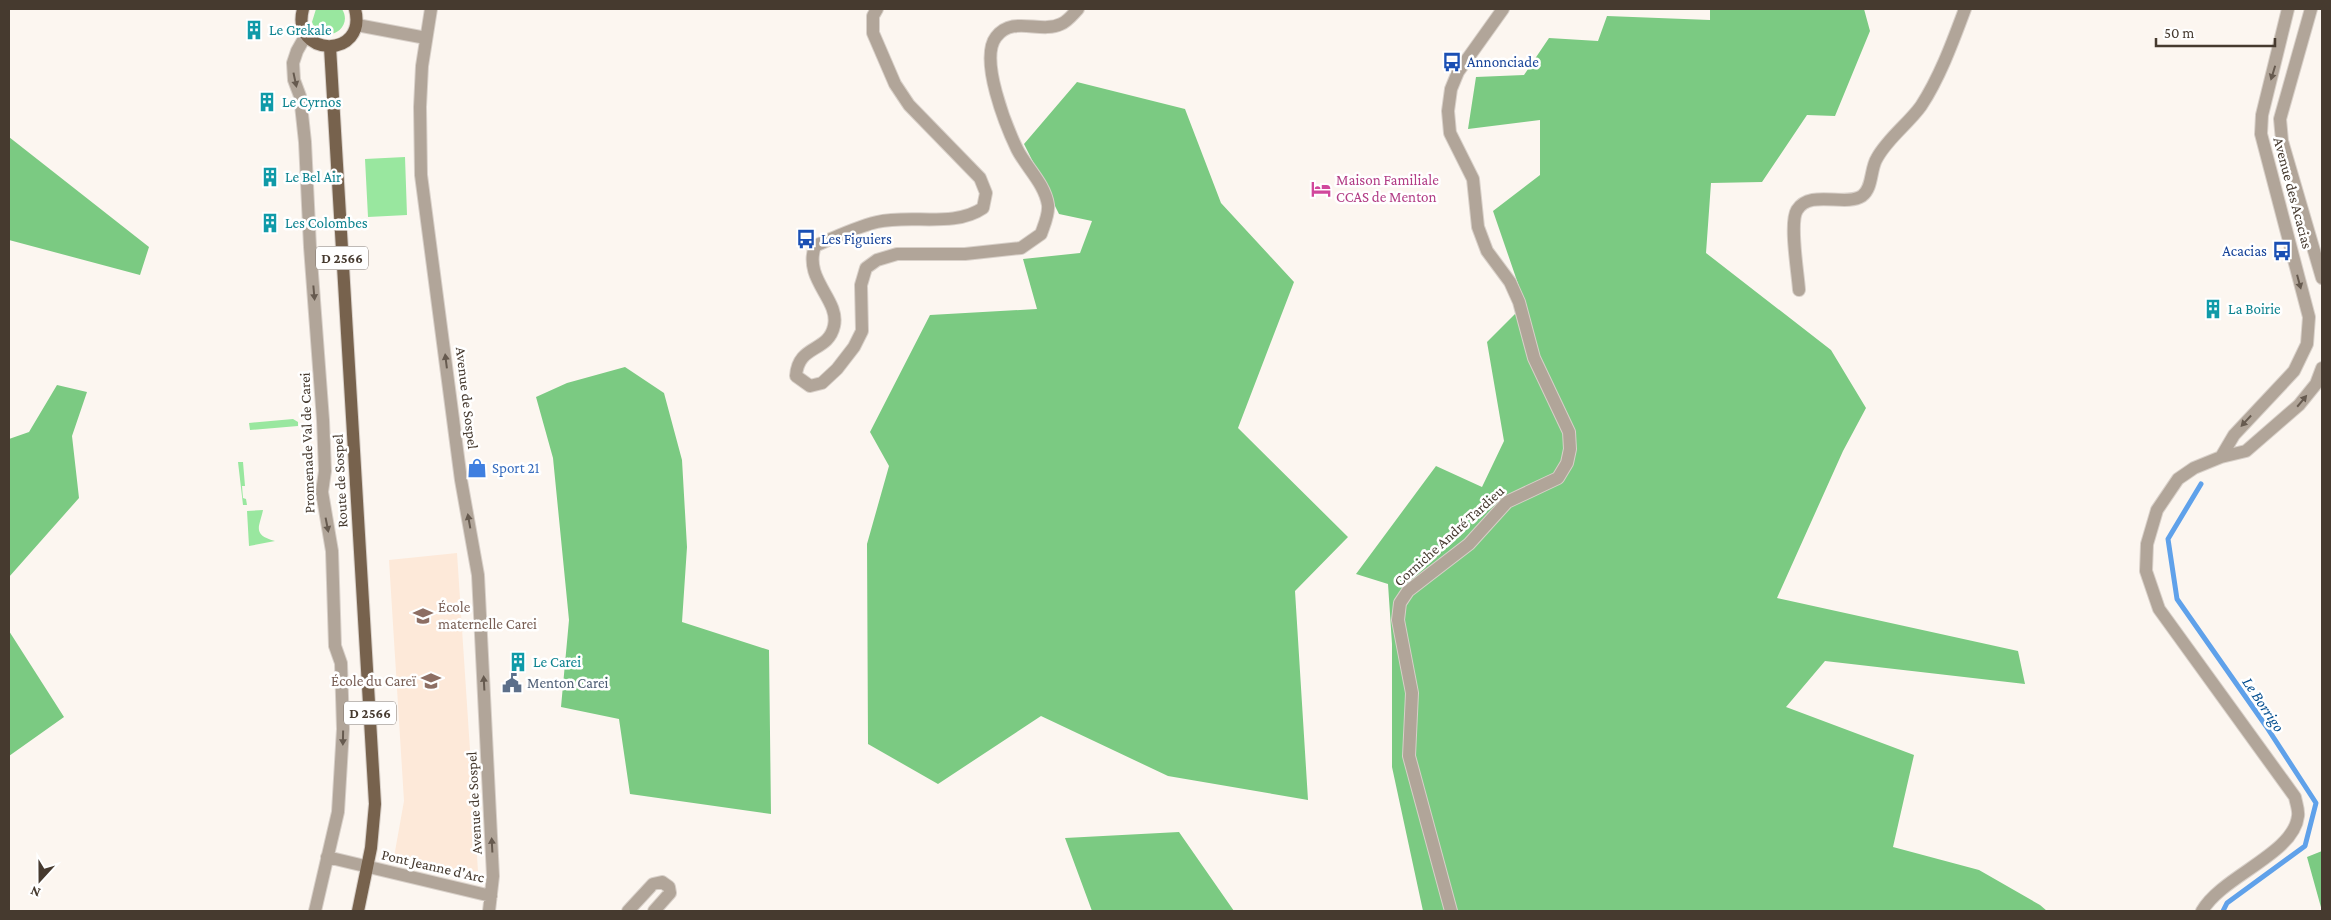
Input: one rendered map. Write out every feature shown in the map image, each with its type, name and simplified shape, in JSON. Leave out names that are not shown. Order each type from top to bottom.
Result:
[{"type":"main road","points":[[303,9],[301,18],[306,35],[318,44],[330,47],[344,43],[350,38],[357,25],[355,9]]},
{"type":"main road","name":"Route de Sospel","points":[[330,47],[375,804],[368,867],[358,911]]},
{"type":"street","name":"Avenue de Sospel","points":[[431,9],[426,38],[420,107],[421,175],[461,480],[478,575],[494,876],[489,911]]},
{"type":"street","points":[[877,9],[873,16],[873,33],[895,84],[909,105],[980,178],[986,193],[983,208],[971,216],[906,218],[877,222],[835,236],[815,246],[811,259],[813,270],[834,314],[834,326],[828,340],[801,357],[796,364],[796,376],[810,386],[822,383],[837,369],[854,347],[862,331],[862,285],[866,268],[877,260],[897,254],[966,254],[1021,248],[1040,234],[1048,206],[1042,189],[1017,150],[1000,108],[991,65],[991,51],[996,37],[1009,27],[1025,25],[1042,28],[1060,25],[1078,9]]},
{"type":"street","name":"Corniche André Tardieu","points":[[1452,911],[1409,756],[1412,693],[1398,620],[1400,603],[1408,592],[1469,544],[1507,502],[1558,478],[1567,462],[1570,449],[1569,432],[1534,358],[1519,302],[1510,282],[1487,250],[1478,227],[1473,179],[1450,133],[1448,111],[1451,89],[1458,72],[1503,9]]},
{"type":"street","points":[[1799,290],[1794,223],[1797,210],[1805,204],[1824,199],[1861,197],[1868,191],[1876,158],[1922,104],[1965,9]]},
{"type":"street","name":"Avenue des Acacias","points":[[2221,457],[2234,435],[2294,372],[2307,344],[2309,317],[2261,134],[2262,115],[2288,9]]},
{"type":"street","name":"Avenue des Acacias","points":[[2311,9],[2280,118],[2282,141],[2322,278]]},
{"type":"street","points":[[357,25],[426,38]]},
{"type":"street","name":"Promenade Val de Carei","points":[[306,35],[297,50],[293,71],[300,96],[305,142],[310,247],[323,420],[325,471],[322,492],[332,551],[335,646],[341,663],[342,682],[342,761],[338,812],[315,911]]},
{"type":"street","points":[[2202,911],[2208,901],[2229,883],[2290,837],[2299,815],[2295,797],[2159,609],[2146,571],[2147,544],[2157,510],[2178,480],[2194,468],[2221,457],[2246,451],[2299,405],[2316,384],[2322,368]]},
{"type":"street","name":"Pont Jeanne d'Arc","points":[[327,857],[491,896]]},
{"type":"street","points":[[628,911],[652,884],[662,882],[669,887],[670,893],[654,911]]},
{"type":"shaded area","name":"École du Careï","points":[[457,553],[478,871],[440,872],[394,857],[404,801],[389,560]]},
{"type":"green space","points":[[316,9],[342,9],[345,17],[341,29],[329,34],[322,33],[316,29],[312,22]]},
{"type":"green space","points":[[1710,9],[1864,9],[1870,31],[1835,116],[1807,115],[1762,182],[1711,183],[1706,253],[1831,350],[1866,408],[1843,451],[1777,598],[2018,651],[2025,684],[1825,661],[1786,707],[1914,755],[1893,847],[1979,870],[2040,905],[2047,911],[1423,911],[1392,767],[1392,644],[1388,584],[1356,574],[1436,466],[1482,487],[1504,441],[1487,342],[1525,304],[1493,211],[1540,175],[1540,120],[1468,129],[1476,77],[1524,75],[1549,38],[1598,41],[1607,16],[1710,20]]},
{"type":"green space","points":[[1077,82],[1185,109],[1221,203],[1294,282],[1238,428],[1348,537],[1295,591],[1308,800],[1168,776],[1041,716],[938,784],[868,744],[867,544],[889,466],[870,432],[930,315],[1037,309],[1023,259],[1080,253],[1092,221],[1059,214],[1024,144]]},
{"type":"green space","points":[[9,137],[149,247],[140,275],[9,240]]},
{"type":"green space","points":[[405,157],[407,215],[368,217],[365,159]]},
{"type":"green space","points":[[625,367],[664,393],[682,460],[687,547],[682,622],[769,650],[771,814],[630,794],[619,719],[561,707],[569,620],[553,458],[536,397],[567,383]]},
{"type":"green space","points":[[57,385],[87,392],[72,436],[79,498],[9,577],[9,439],[29,432]]},
{"type":"green space","points":[[293,419],[298,422],[298,426],[250,430],[249,423]]},
{"type":"green space","points":[[238,462],[243,462],[245,486],[242,486],[243,498],[246,499],[247,505],[243,505]]},
{"type":"green space","points":[[263,510],[259,525],[260,533],[267,539],[275,541],[249,546],[247,511]]},
{"type":"green space","points":[[9,631],[64,717],[9,756]]},
{"type":"green space","points":[[1179,832],[1234,911],[1092,911],[1065,838]]},
{"type":"green space","points":[[2322,851],[2322,911],[2307,857]]},
{"type":"waterway","name":"Le Borrigo","points":[[2201,484],[2168,539],[2177,599],[2266,726],[2316,803],[2305,846],[2227,903],[2223,911]]},
{"type":"place","name":"Le Grekale","points":[[254,30]]},
{"type":"place","name":"Annonciade","points":[[1452,62]]},
{"type":"place","name":"Le Cyrnos","points":[[267,102]]},
{"type":"place","name":"Le Bel Air","points":[[270,177]]},
{"type":"place","name":"Maison Familiale CCAS de Menton","points":[[1321,189]]},
{"type":"place","name":"Les Colombes","points":[[270,223]]},
{"type":"place","name":"Les Figuiers","points":[[806,239]]},
{"type":"place","name":"Acacias","points":[[2282,251]]},
{"type":"place","name":"La Boirie","points":[[2213,309]]},
{"type":"place","name":"Sport 21","points":[[477,468]]},
{"type":"place","name":"École maternelle Carei","points":[[423,616]]},
{"type":"place","name":"Le Carei","points":[[518,662]]},
{"type":"place","name":"École du Careï","points":[[431,681]]},
{"type":"place","name":"Menton Carei","points":[[512,683]]}]
